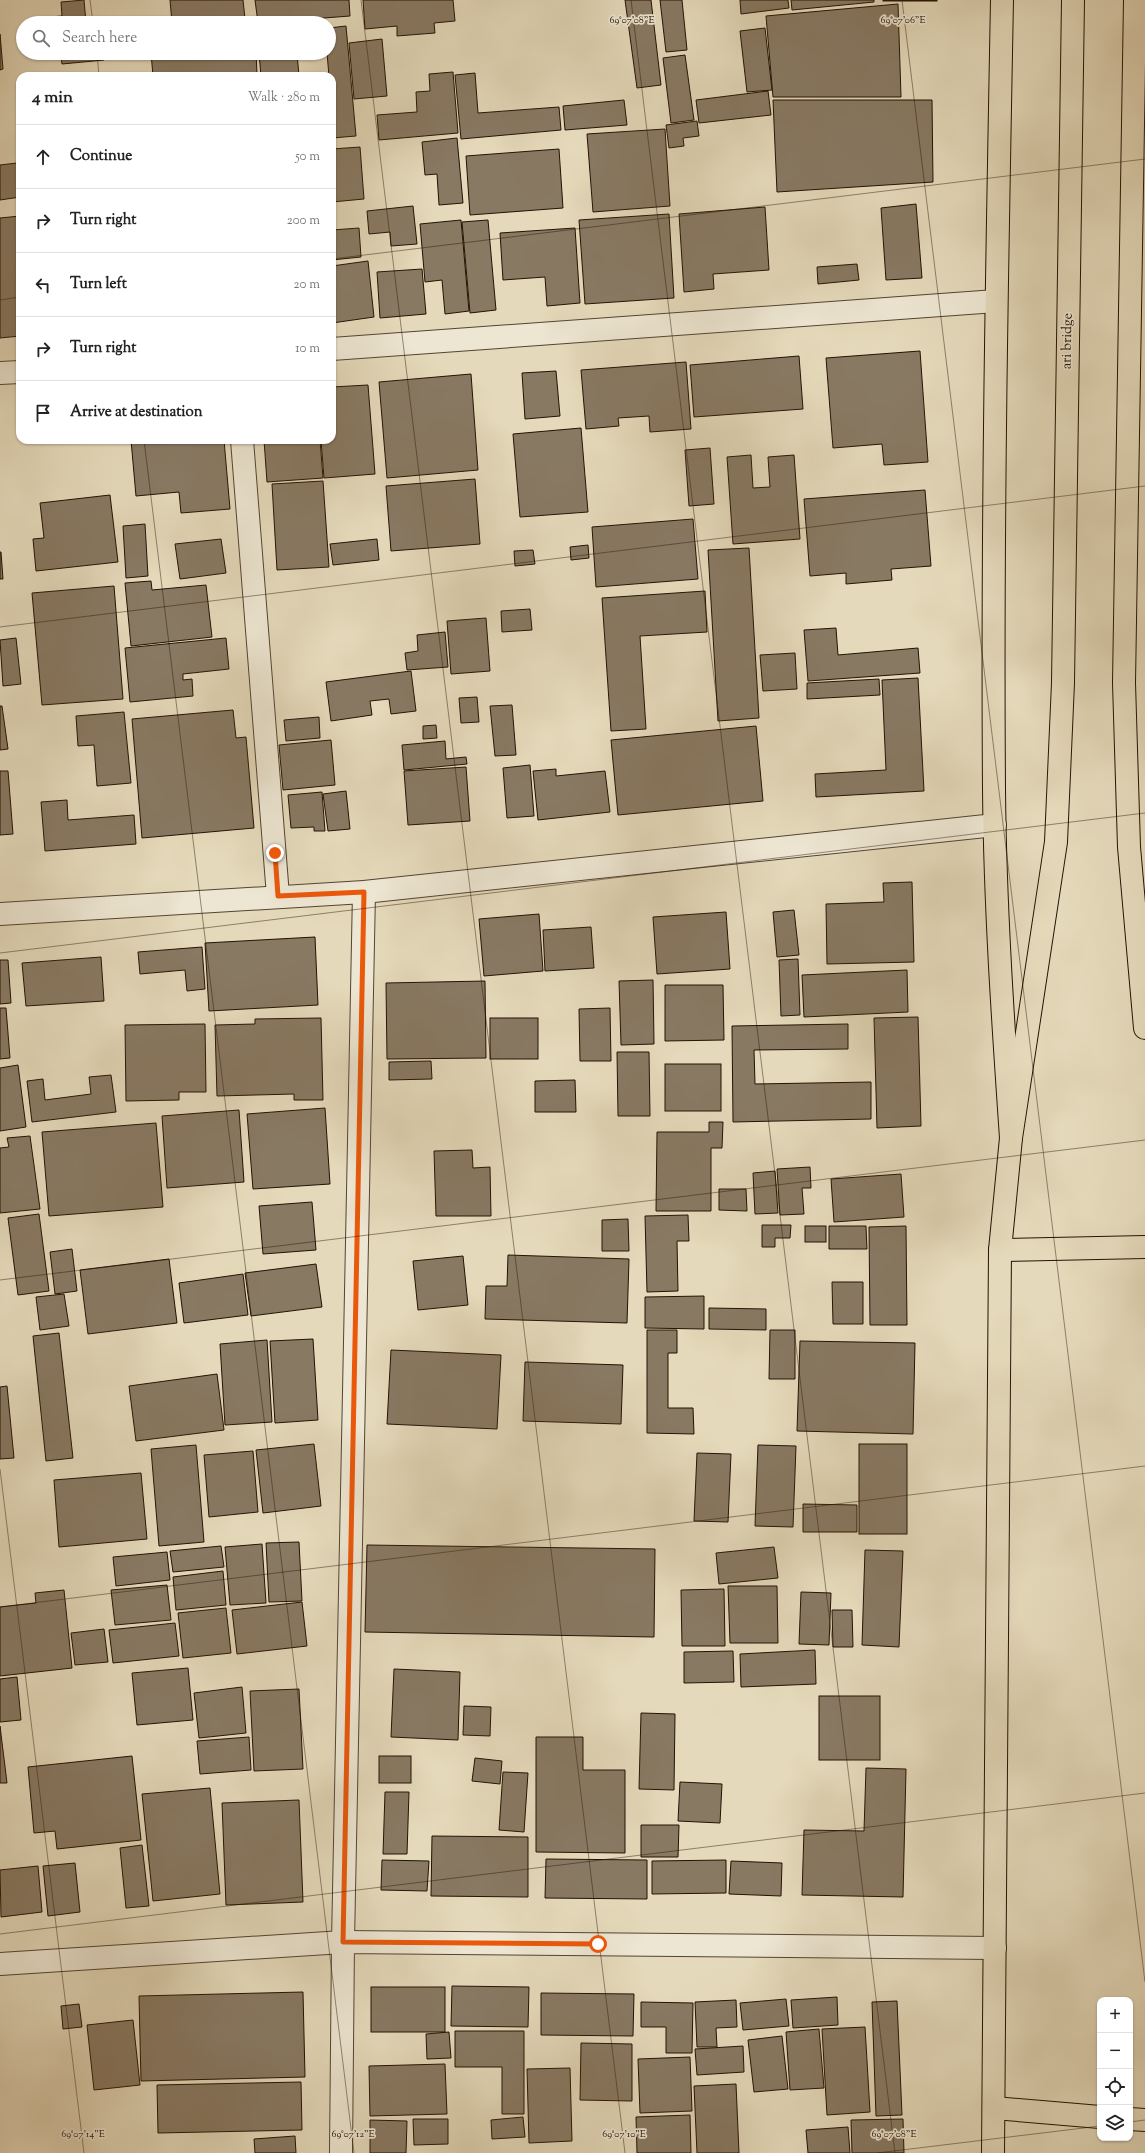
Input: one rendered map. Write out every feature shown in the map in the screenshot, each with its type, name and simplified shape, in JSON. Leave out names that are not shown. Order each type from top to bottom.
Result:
[{"type":"main road","points":[[993,2153],[1000,1250],[1011,1138],[999,957],[995,825],[996,301],[1002,0]]},
{"type":"main road","name":"ari bridge","points":[[1011,1138],[1056,842],[1063,683],[1073,0]]},
{"type":"main road","points":[[1135,0],[1124,683],[1129,847],[1145,1028]]},
{"type":"main road","points":[[1000,1250],[1145,1247]]},
{"type":"main road","points":[[994,2108],[1097,2117]]},
{"type":"main road","points":[[1133,2119],[1145,2120]]},
{"type":"street","points":[[336,349],[996,301]]},
{"type":"street","points":[[0,373],[16,372]]},
{"type":"street","points":[[242,444],[278,896]]},
{"type":"street","points":[[0,914],[364,892],[995,825]]},
{"type":"street","points":[[341,2153],[343,1942],[364,892]]},
{"type":"street","points":[[0,1964],[343,1942],[995,1948]]},
{"type":"building","points":[[84,0],[85,16],[62,16],[61,2]]},
{"type":"building","points":[[170,0],[243,0],[245,16],[171,16]]},
{"type":"building","points":[[255,0],[349,0],[350,16],[257,16]]},
{"type":"building","points":[[363,0],[453,0],[455,21],[434,23],[435,33],[397,36],[397,26],[365,29]]},
{"type":"building","points":[[625,0],[651,0],[661,85],[637,88]]},
{"type":"building","points":[[660,0],[682,0],[687,50],[666,52]]},
{"type":"building","points":[[740,0],[788,0],[789,8],[741,14]]},
{"type":"building","points":[[791,0],[874,0],[874,2],[792,10]]},
{"type":"building","points":[[937,0],[937,1],[883,1]]},
{"type":"building","points":[[898,4],[901,97],[773,97],[766,16]]},
{"type":"building","points":[[346,26],[356,136],[336,138],[336,72],[329,72],[328,60],[336,60],[336,27]]},
{"type":"building","points":[[765,28],[772,90],[747,92],[740,31]]},
{"type":"building","points":[[0,34],[3,69],[0,70]]},
{"type":"building","points":[[382,39],[387,96],[354,99],[349,43]]},
{"type":"building","points":[[685,55],[694,120],[671,123],[663,58]]},
{"type":"building","points":[[62,60],[104,60],[62,64]]},
{"type":"building","points":[[152,60],[256,60],[257,72],[153,72]]},
{"type":"building","points":[[260,60],[298,60],[299,72],[261,72]]},
{"type":"building","points":[[453,72],[458,133],[379,140],[377,115],[417,112],[416,92],[430,91],[429,74]]},
{"type":"building","points":[[475,73],[478,113],[559,107],[561,130],[461,139],[455,75]]},
{"type":"building","points":[[768,91],[771,115],[699,123],[696,100]]},
{"type":"building","points":[[624,100],[627,125],[565,130],[563,106]]},
{"type":"building","points":[[773,100],[932,100],[933,182],[777,192]]},
{"type":"building","points":[[697,121],[699,136],[683,138],[684,146],[669,148],[666,125]]},
{"type":"building","points":[[665,129],[670,206],[593,212],[587,134]]},
{"type":"building","points":[[457,138],[463,203],[439,205],[437,174],[425,175],[422,142]]},
{"type":"building","points":[[360,147],[364,199],[336,202],[336,149]]},
{"type":"building","points":[[559,149],[563,208],[470,215],[466,156]]},
{"type":"building","points":[[16,163],[16,198],[0,200],[0,165]]},
{"type":"building","points":[[916,204],[922,278],[886,280],[881,208]]},
{"type":"building","points":[[413,206],[417,244],[391,246],[390,232],[369,234],[367,211]]},
{"type":"building","points":[[765,207],[769,270],[713,274],[714,289],[684,292],[679,214]]},
{"type":"building","points":[[669,214],[674,298],[585,304],[579,220]]},
{"type":"building","points":[[16,216],[16,336],[0,338],[0,218]]},
{"type":"building","points":[[461,220],[469,311],[445,314],[442,280],[425,282],[420,224]]},
{"type":"building","points":[[488,220],[496,310],[470,313],[462,222]]},
{"type":"building","points":[[359,228],[361,257],[336,260],[336,230]]},
{"type":"building","points":[[575,228],[580,303],[547,306],[545,277],[503,280],[500,233]]},
{"type":"building","points":[[368,261],[374,317],[336,322],[336,265]]},
{"type":"building","points":[[857,264],[859,280],[818,284],[817,267]]},
{"type":"building","points":[[422,269],[426,314],[380,318],[377,272]]},
{"type":"building","points":[[920,351],[928,462],[884,465],[882,444],[833,448],[826,358]]},
{"type":"building","points":[[799,356],[803,409],[694,417],[690,365]]},
{"type":"building","points":[[686,362],[691,429],[650,432],[649,416],[618,418],[619,426],[586,429],[581,370]]},
{"type":"building","points":[[556,371],[560,416],[525,419],[522,373]]},
{"type":"building","points":[[471,374],[478,470],[387,478],[379,382]]},
{"type":"building","points":[[368,385],[375,474],[324,478],[321,444],[336,444],[336,387]]},
{"type":"building","points":[[581,428],[588,512],[520,517],[513,434]]},
{"type":"building","points":[[131,444],[224,444],[230,509],[181,513],[179,492],[136,496]]},
{"type":"building","points":[[264,444],[320,444],[323,478],[267,482]]},
{"type":"building","points":[[710,448],[714,504],[689,506],[685,450]]},
{"type":"building","points":[[751,455],[753,488],[770,487],[768,457],[794,455],[800,539],[733,544],[727,457]]},
{"type":"building","points":[[475,479],[480,544],[391,551],[386,486]]},
{"type":"building","points":[[323,481],[329,567],[277,570],[272,484]]},
{"type":"building","points":[[925,490],[931,566],[891,569],[892,580],[846,584],[846,573],[810,576],[804,499]]},
{"type":"building","points":[[110,495],[118,562],[36,571],[33,539],[44,538],[40,503]]},
{"type":"building","points":[[693,519],[698,579],[596,587],[592,527]]},
{"type":"building","points":[[145,524],[148,576],[126,578],[123,526]]},
{"type":"building","points":[[221,539],[226,573],[180,579],[175,544]]},
{"type":"building","points":[[377,539],[379,560],[333,565],[330,544]]},
{"type":"building","points":[[588,545],[589,558],[571,560],[570,547]]},
{"type":"building","points":[[749,548],[759,718],[718,721],[708,550]]},
{"type":"building","points":[[533,550],[535,564],[515,566],[514,551]]},
{"type":"building","points":[[1,552],[3,579],[0,579]]},
{"type":"building","points":[[151,581],[152,590],[206,585],[212,637],[131,646],[125,583]]},
{"type":"building","points":[[114,586],[123,699],[42,705],[32,593]]},
{"type":"building","points":[[705,591],[707,632],[640,636],[646,729],[611,731],[602,598]]},
{"type":"building","points":[[530,609],[532,630],[502,632],[501,611]]},
{"type":"building","points":[[486,618],[490,671],[451,674],[447,621]]},
{"type":"building","points":[[836,628],[838,655],[918,648],[920,673],[808,681],[804,630]]},
{"type":"building","points":[[445,632],[448,667],[407,670],[405,653],[418,651],[417,635]]},
{"type":"building","points":[[16,638],[21,684],[3,686],[0,640]]},
{"type":"building","points":[[226,638],[229,669],[183,674],[183,680],[192,679],[193,696],[130,702],[125,648]]},
{"type":"building","points":[[795,653],[797,689],[763,691],[760,655]]},
{"type":"building","points":[[411,671],[416,711],[391,714],[389,699],[370,701],[372,715],[331,721],[326,682]]},
{"type":"building","points":[[918,678],[924,791],[816,797],[815,774],[886,770],[882,680]]},
{"type":"building","points":[[879,679],[880,695],[807,699],[807,683]]},
{"type":"building","points":[[477,697],[479,722],[461,723],[459,698]]},
{"type":"building","points":[[512,705],[516,755],[495,756],[490,706]]},
{"type":"building","points":[[0,706],[2,706],[8,749],[0,750]]},
{"type":"building","points":[[233,710],[236,738],[246,737],[254,828],[142,838],[132,719]]},
{"type":"building","points":[[124,712],[131,783],[97,786],[94,745],[78,746],[76,716]]},
{"type":"building","points":[[319,717],[320,738],[286,741],[284,720]]},
{"type":"building","points":[[436,725],[437,738],[423,739],[423,726]]},
{"type":"building","points":[[756,726],[763,801],[618,815],[611,740]]},
{"type":"building","points":[[331,740],[335,785],[283,790],[279,745]]},
{"type":"building","points":[[445,741],[446,759],[466,757],[467,764],[404,770],[402,745]]},
{"type":"building","points":[[530,765],[534,816],[507,818],[503,768]]},
{"type":"building","points":[[466,767],[470,821],[408,825],[404,771]]},
{"type":"building","points":[[556,769],[556,776],[605,771],[610,812],[538,820],[533,771]]},
{"type":"building","points":[[0,771],[8,771],[13,834],[0,835]]},
{"type":"building","points":[[346,791],[350,829],[328,831],[323,794]]},
{"type":"building","points":[[322,792],[325,831],[314,831],[314,827],[291,828],[288,795]]},
{"type":"building","points":[[67,800],[68,820],[134,815],[136,844],[45,851],[41,802]]},
{"type":"building","points":[[912,882],[914,962],[827,964],[826,904],[884,902],[883,883]]},
{"type":"building","points":[[794,910],[799,955],[777,957],[773,912]]},
{"type":"building","points":[[726,912],[730,969],[657,974],[653,917]]},
{"type":"building","points":[[539,914],[543,971],[484,976],[479,919]]},
{"type":"building","points":[[591,927],[594,968],[545,971],[543,930]]},
{"type":"building","points":[[315,937],[318,1005],[209,1011],[205,943]]},
{"type":"building","points":[[202,947],[205,989],[187,991],[185,970],[140,974],[138,952]]},
{"type":"building","points":[[101,957],[104,1001],[26,1006],[22,963]]},
{"type":"building","points":[[798,959],[800,1015],[781,1016],[779,960]]},
{"type":"building","points":[[0,960],[8,960],[11,1003],[0,1004]]},
{"type":"building","points":[[907,970],[908,1012],[804,1017],[802,975]]},
{"type":"building","points":[[653,980],[654,1044],[621,1045],[619,981]]},
{"type":"building","points":[[485,981],[486,1058],[387,1059],[386,983]]},
{"type":"building","points":[[665,985],[723,985],[724,1040],[665,1041]]},
{"type":"building","points":[[0,1008],[6,1008],[10,1058],[0,1059]]},
{"type":"building","points":[[610,1008],[611,1061],[580,1061],[579,1009]]},
{"type":"building","points":[[918,1017],[921,1126],[877,1128],[874,1018]]},
{"type":"building","points":[[321,1018],[323,1100],[294,1100],[294,1094],[217,1096],[215,1025],[255,1024],[255,1019]]},
{"type":"building","points":[[490,1018],[538,1018],[538,1059],[490,1059]]},
{"type":"building","points":[[205,1024],[206,1092],[179,1092],[179,1100],[126,1101],[125,1025]]},
{"type":"building","points":[[848,1024],[848,1049],[754,1050],[755,1084],[871,1082],[871,1119],[733,1122],[732,1026]]},
{"type":"building","points":[[617,1052],[649,1052],[650,1116],[618,1116]]},
{"type":"building","points":[[431,1061],[432,1079],[389,1080],[389,1062]]},
{"type":"building","points":[[665,1064],[721,1064],[721,1111],[665,1111]]},
{"type":"building","points":[[18,1065],[26,1127],[0,1131],[0,1068]]},
{"type":"building","points":[[111,1075],[116,1112],[32,1122],[27,1081],[43,1079],[45,1100],[91,1094],[89,1077]]},
{"type":"building","points":[[575,1080],[576,1112],[535,1112],[535,1081]]},
{"type":"building","points":[[325,1108],[330,1184],[253,1189],[247,1114]]},
{"type":"building","points":[[239,1110],[244,1182],[167,1188],[162,1116]]},
{"type":"building","points":[[709,1122],[723,1122],[722,1148],[711,1148],[711,1211],[656,1211],[657,1132],[709,1132]]},
{"type":"building","points":[[156,1123],[163,1207],[49,1216],[42,1132]]},
{"type":"building","points":[[30,1136],[40,1209],[0,1213],[0,1148],[9,1147],[7,1138]]},
{"type":"building","points":[[472,1150],[473,1168],[490,1167],[491,1216],[436,1216],[434,1151]]},
{"type":"building","points":[[810,1167],[811,1188],[802,1188],[804,1214],[780,1215],[777,1169]]},
{"type":"building","points":[[775,1171],[778,1213],[755,1214],[753,1173]]},
{"type":"building","points":[[901,1174],[904,1217],[834,1222],[831,1179]]},
{"type":"building","points":[[719,1189],[746,1189],[747,1211],[719,1210]]},
{"type":"building","points":[[312,1202],[316,1250],[263,1254],[259,1206]]},
{"type":"building","points":[[39,1214],[49,1291],[18,1295],[8,1218]]},
{"type":"building","points":[[688,1215],[689,1241],[677,1241],[678,1291],[647,1292],[645,1216]]},
{"type":"building","points":[[628,1219],[629,1251],[602,1251],[602,1220]]},
{"type":"building","points":[[762,1225],[791,1225],[790,1238],[775,1238],[775,1247],[762,1247]]},
{"type":"building","points":[[805,1226],[826,1226],[826,1242],[805,1242]]},
{"type":"building","points":[[829,1226],[866,1226],[867,1249],[829,1249]]},
{"type":"building","points":[[906,1226],[907,1325],[870,1325],[869,1227]]},
{"type":"building","points":[[72,1249],[77,1291],[55,1294],[50,1252]]},
{"type":"building","points":[[508,1255],[629,1259],[627,1323],[485,1319],[486,1286],[507,1286]]},
{"type":"building","points":[[463,1256],[468,1305],[418,1310],[413,1261]]},
{"type":"building","points":[[169,1259],[177,1323],[88,1334],[80,1270]]},
{"type":"building","points":[[316,1264],[322,1307],[251,1316],[245,1273]]},
{"type":"building","points":[[243,1274],[248,1315],[184,1323],[179,1283]]},
{"type":"building","points":[[832,1282],[863,1282],[863,1324],[833,1324]]},
{"type":"building","points":[[64,1294],[69,1326],[40,1330],[36,1297]]},
{"type":"building","points":[[704,1296],[704,1329],[645,1328],[645,1297]]},
{"type":"building","points":[[709,1308],[766,1309],[766,1330],[709,1329]]},
{"type":"building","points":[[647,1330],[677,1330],[677,1353],[668,1353],[668,1408],[693,1408],[694,1434],[647,1433]]},
{"type":"building","points":[[770,1330],[795,1330],[795,1379],[769,1379]]},
{"type":"building","points":[[59,1333],[73,1458],[46,1461],[33,1336]]},
{"type":"building","points":[[313,1339],[318,1420],[275,1423],[270,1341]]},
{"type":"building","points":[[267,1340],[272,1422],[225,1425],[220,1344]]},
{"type":"building","points":[[800,1341],[915,1343],[913,1434],[797,1431]]},
{"type":"building","points":[[391,1350],[501,1355],[497,1429],[387,1424]]},
{"type":"building","points":[[525,1362],[623,1365],[621,1424],[523,1421]]},
{"type":"building","points":[[217,1374],[224,1430],[136,1441],[129,1386]]},
{"type":"building","points":[[7,1386],[14,1458],[0,1459],[0,1387]]},
{"type":"building","points":[[314,1444],[321,1506],[263,1513],[256,1450]]},
{"type":"building","points":[[859,1444],[907,1444],[907,1534],[859,1534]]},
{"type":"building","points":[[196,1445],[204,1542],[159,1546],[151,1449]]},
{"type":"building","points":[[758,1445],[796,1446],[793,1527],[755,1526]]},
{"type":"building","points":[[253,1451],[258,1512],[209,1517],[204,1455]]},
{"type":"building","points":[[697,1453],[731,1454],[728,1522],[694,1521]]},
{"type":"building","points":[[141,1473],[147,1539],[59,1547],[54,1480]]},
{"type":"building","points":[[803,1504],[857,1505],[857,1532],[803,1532]]},
{"type":"building","points":[[299,1542],[302,1601],[269,1602],[266,1543]]},
{"type":"building","points":[[262,1544],[266,1603],[230,1605],[225,1547]]},
{"type":"building","points":[[367,1545],[655,1549],[654,1637],[365,1632]]},
{"type":"building","points":[[221,1546],[224,1567],[173,1572],[170,1551]]},
{"type":"building","points":[[774,1547],[778,1578],[719,1584],[716,1553]]},
{"type":"building","points":[[865,1550],[903,1551],[899,1647],[862,1645]]},
{"type":"building","points":[[167,1552],[170,1580],[116,1586],[113,1557]]},
{"type":"building","points":[[223,1571],[226,1605],[176,1610],[173,1577]]},
{"type":"building","points":[[167,1585],[171,1620],[115,1625],[111,1590]]},
{"type":"building","points":[[728,1586],[777,1586],[778,1643],[730,1643]]},
{"type":"building","points":[[724,1589],[725,1646],[682,1646],[681,1590]]},
{"type":"building","points":[[64,1590],[72,1668],[0,1676],[0,1607],[36,1603],[35,1593]]},
{"type":"building","points":[[801,1592],[831,1593],[829,1645],[799,1644]]},
{"type":"building","points":[[302,1602],[307,1646],[237,1654],[232,1610]]},
{"type":"building","points":[[226,1608],[231,1653],[183,1658],[178,1613]]},
{"type":"building","points":[[832,1610],[852,1610],[853,1647],[833,1647]]},
{"type":"building","points":[[175,1623],[179,1656],[113,1663],[109,1630]]},
{"type":"building","points":[[104,1629],[108,1662],[75,1665],[71,1633]]},
{"type":"building","points":[[815,1650],[816,1684],[741,1687],[740,1654]]},
{"type":"building","points":[[733,1651],[734,1682],[684,1683],[684,1652]]},
{"type":"building","points":[[188,1668],[193,1720],[137,1725],[132,1673]]},
{"type":"building","points":[[394,1669],[460,1672],[458,1740],[391,1737]]},
{"type":"building","points":[[17,1677],[21,1720],[0,1722],[0,1679]]},
{"type":"building","points":[[242,1687],[246,1733],[199,1738],[194,1693]]},
{"type":"building","points":[[299,1689],[303,1769],[254,1771],[250,1691]]},
{"type":"building","points":[[819,1696],[880,1696],[880,1760],[819,1760]]},
{"type":"building","points":[[464,1706],[491,1707],[490,1736],[463,1735]]},
{"type":"building","points":[[641,1713],[675,1714],[674,1790],[639,1789]]},
{"type":"building","points":[[0,1726],[7,1783],[0,1783]]},
{"type":"building","points":[[249,1737],[251,1770],[200,1774],[197,1741]]},
{"type":"building","points":[[536,1737],[583,1737],[583,1770],[625,1770],[625,1853],[536,1852]]},
{"type":"building","points":[[132,1756],[141,1840],[57,1849],[55,1831],[34,1833],[28,1767]]},
{"type":"building","points":[[379,1756],[411,1756],[411,1783],[379,1783]]},
{"type":"building","points":[[475,1758],[502,1761],[500,1784],[472,1781]]},
{"type":"building","points":[[866,1768],[906,1769],[903,1897],[802,1895],[804,1830],[864,1831]]},
{"type":"building","points":[[503,1772],[528,1773],[524,1832],[499,1830]]},
{"type":"building","points":[[680,1782],[722,1784],[720,1823],[678,1821]]},
{"type":"building","points":[[210,1788],[220,1894],[153,1901],[142,1794]]},
{"type":"building","points":[[385,1792],[409,1792],[407,1854],[383,1854]]},
{"type":"building","points":[[299,1800],[303,1902],[226,1905],[222,1803]]},
{"type":"building","points":[[641,1825],[679,1825],[678,1857],[641,1857]]},
{"type":"building","points":[[432,1836],[528,1837],[528,1897],[431,1896]]},
{"type":"building","points":[[142,1845],[149,1906],[126,1908],[120,1848]]},
{"type":"building","points":[[546,1859],[647,1860],[647,1899],[545,1898]]},
{"type":"building","points":[[382,1860],[429,1861],[427,1891],[381,1890]]},
{"type":"building","points":[[726,1860],[726,1893],[652,1894],[652,1861]]},
{"type":"building","points":[[731,1861],[782,1863],[781,1896],[729,1894]]},
{"type":"building","points":[[75,1863],[80,1912],[48,1916],[43,1866]]},
{"type":"building","points":[[38,1866],[42,1912],[1,1917],[0,1870]]},
{"type":"building","points":[[452,1986],[529,1987],[528,2027],[451,2026]]},
{"type":"building","points":[[371,1987],[445,1987],[445,2032],[371,2032]]},
{"type":"building","points":[[303,1992],[305,2077],[141,2081],[139,1996]]},
{"type":"building","points":[[541,1993],[634,1994],[633,2036],[541,2035]]},
{"type":"building","points":[[837,1997],[838,2025],[793,2028],[791,2000]]},
{"type":"building","points":[[786,1999],[789,2026],[743,2030],[740,2003]]},
{"type":"building","points":[[736,2000],[737,2027],[716,2028],[717,2047],[697,2047],[695,2002]]},
{"type":"building","points":[[897,2001],[902,2115],[876,2116],[872,2002]]},
{"type":"building","points":[[641,2002],[693,2003],[692,2053],[666,2053],[666,2027],[641,2027]]},
{"type":"building","points":[[79,2004],[82,2027],[63,2029],[61,2006]]},
{"type":"building","points":[[133,2020],[140,2085],[94,2090],[87,2025]]},
{"type":"building","points":[[865,2027],[870,2112],[827,2115],[822,2029]]},
{"type":"building","points":[[819,2029],[824,2088],[790,2090],[786,2032]]},
{"type":"building","points":[[455,2031],[524,2031],[524,2114],[502,2114],[502,2067],[455,2067]]},
{"type":"building","points":[[449,2032],[451,2058],[427,2059],[426,2034]]},
{"type":"building","points":[[782,2036],[788,2089],[754,2092],[748,2040]]},
{"type":"building","points":[[581,2043],[632,2044],[632,2101],[580,2100]]},
{"type":"building","points":[[743,2046],[744,2072],[697,2075],[695,2049]]},
{"type":"building","points":[[690,2057],[692,2111],[640,2113],[638,2059]]},
{"type":"building","points":[[445,2064],[447,2114],[370,2116],[369,2066]]},
{"type":"building","points":[[570,2068],[572,2141],[529,2143],[527,2069]]},
{"type":"building","points":[[301,2082],[302,2130],[158,2133],[157,2085]]},
{"type":"building","points":[[736,2084],[739,2153],[697,2153],[694,2086]]},
{"type":"building","points":[[690,2115],[691,2153],[637,2153],[636,2117]]},
{"type":"building","points":[[523,2117],[525,2137],[492,2139],[491,2120]]},
{"type":"building","points":[[413,2119],[448,2119],[448,2144],[414,2145]]},
{"type":"building","points":[[903,2119],[904,2153],[852,2153],[851,2120]]},
{"type":"building","points":[[370,2120],[407,2121],[406,2153],[370,2153]]},
{"type":"building","points":[[848,2127],[850,2153],[808,2153],[806,2130]]},
{"type":"building","points":[[295,2136],[296,2153],[255,2153],[254,2139]]},
{"type":"route","points":[[275,853],[278,896],[364,892],[343,1942],[598,1944]]}]
